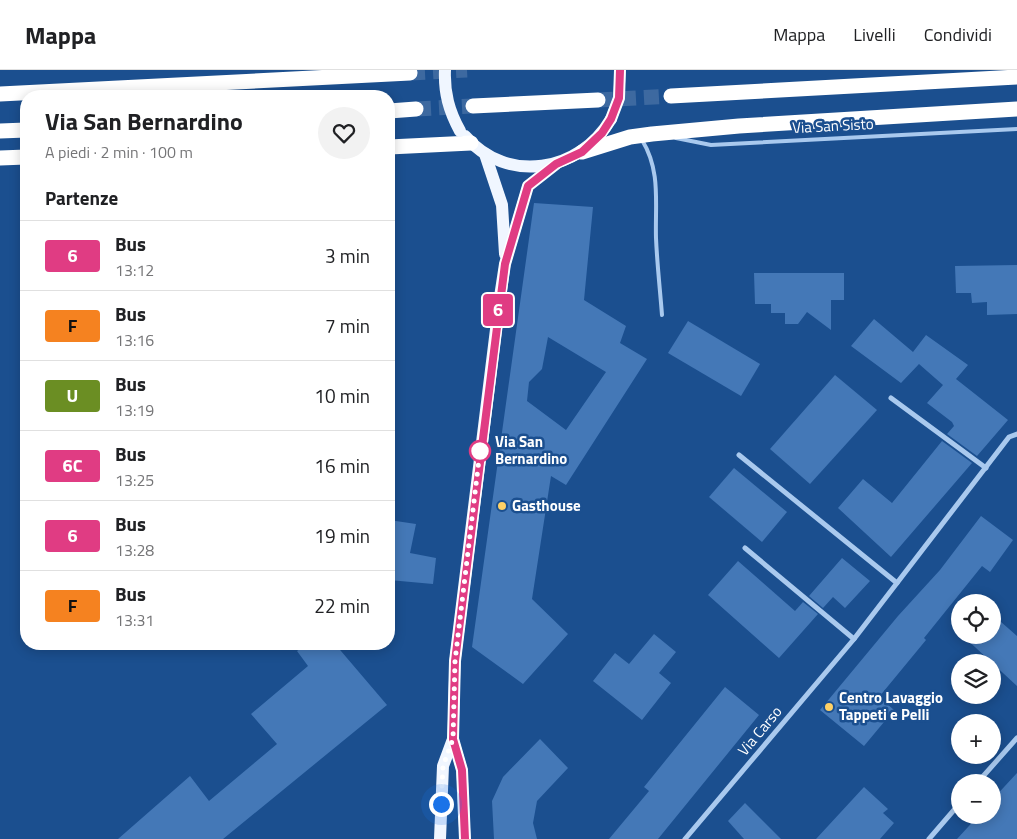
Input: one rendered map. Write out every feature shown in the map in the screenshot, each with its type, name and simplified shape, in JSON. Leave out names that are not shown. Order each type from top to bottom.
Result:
[{"type":"highway","points":[[78,90],[410,73]]},
{"type":"highway","points":[[671,96],[1017,77]]},
{"type":"highway","points":[[0,94],[20,93]]},
{"type":"highway","points":[[473,106],[598,100]]},
{"type":"highway","points":[[582,152],[646,135],[739,126],[1017,109]]},
{"type":"highway","points":[[395,111],[416,110]]},
{"type":"highway","points":[[0,131],[20,130]]},
{"type":"highway","points":[[395,147],[471,143]]},
{"type":"highway","points":[[0,158],[20,157]]},
{"type":"main road","points":[[445,70],[446,100],[460,130],[471,143],[485,154],[498,160],[527,167],[556,164]]},
{"type":"main road","points":[[465,839],[462,770],[453,739],[455,661],[505,264],[528,186],[556,164],[582,152],[602,133],[611,119],[619,98],[620,70]]},
{"type":"main road","points":[[485,154],[502,205],[505,264]]},
{"type":"main road","points":[[440,839],[443,766],[453,739]]},
{"type":"street","points":[[891,398],[986,468]]},
{"type":"street","name":"Via Carso","points":[[685,839],[854,639],[1009,437],[1017,434]]},
{"type":"street","points":[[739,455],[898,583]]},
{"type":"street","points":[[745,548],[854,639]]},
{"type":"street","points":[[985,774],[1017,738]]},
{"type":"street","points":[[929,839],[951,813]]},
{"type":"lane","name":"Via San Sisto","points":[[646,135],[711,145],[1017,129]]},
{"type":"lane","points":[[646,135],[655,169],[656,239],[662,315]]},
{"type":"building","points":[[534,203],[593,207],[584,300],[626,326],[620,343],[647,359],[566,485],[551,476],[532,599],[568,634],[523,684],[472,647]],"holes":[[[548,337],[606,372],[566,430],[527,401],[529,382],[542,369]]]},
{"type":"building","points":[[1017,265],[1017,314],[987,315],[987,302],[972,303],[971,293],[956,293],[955,266]]},
{"type":"building","points":[[754,273],[844,273],[844,300],[831,300],[831,330],[807,312],[798,324],[785,324],[785,313],[771,313],[771,304],[755,304]]},
{"type":"building","points":[[874,319],[913,352],[926,335],[968,365],[956,379],[1008,420],[977,456],[947,434],[954,426],[952,422],[927,403],[943,385],[919,364],[901,383],[851,346]]},
{"type":"building","points":[[688,321],[760,364],[741,396],[668,353]]},
{"type":"building","points":[[835,375],[877,410],[810,484],[770,449]]},
{"type":"building","points":[[942,441],[972,463],[891,557],[838,508],[863,479],[892,503]]},
{"type":"building","points":[[734,468],[787,512],[762,542],[709,497]]},
{"type":"building","points":[[981,516],[1013,540],[990,572],[982,566],[959,594],[951,594],[951,604],[924,638],[926,640],[879,697],[894,710],[864,746],[820,710],[898,616],[940,570]]},
{"type":"building","points":[[395,521],[416,524],[410,553],[436,558],[433,584],[395,581]]},
{"type":"building","points":[[842,558],[870,581],[845,608],[833,597],[823,608],[809,596]]},
{"type":"building","points":[[738,561],[795,611],[803,602],[818,614],[779,658],[708,595]]},
{"type":"building","points":[[1001,622],[1017,636],[1017,686],[1001,671],[1001,654],[982,654],[972,644],[1001,644]]},
{"type":"building","points":[[654,634],[676,652],[659,673],[671,683],[642,720],[593,681],[615,653],[629,664]]},
{"type":"building","points":[[340,650],[387,705],[223,839],[118,839],[190,776],[209,801],[277,744],[251,714],[308,666],[297,651]]},
{"type":"building","points":[[725,687],[759,715],[658,839],[609,839],[649,791],[644,787]]},
{"type":"building","points":[[540,739],[568,768],[537,801],[533,823],[537,839],[494,839],[492,801],[503,777]]},
{"type":"building","points":[[1017,773],[1017,839],[957,839],[971,824],[1001,824],[1001,790]]},
{"type":"building","points":[[864,787],[888,809],[883,813],[894,823],[880,839],[816,839]]},
{"type":"building","points":[[745,803],[781,839],[744,839],[728,821]]},
{"type":"tunnel","points":[[410,73],[467,70]]},
{"type":"tunnel","points":[[598,100],[671,96]]},
{"type":"tunnel","points":[[416,109],[473,106]]},
{"type":"bus line","name":"6","points":[[465,839],[462,770],[453,739],[455,661],[491,361],[505,264],[528,186],[556,164],[582,152],[593,144],[602,133],[616,109],[619,98],[620,70]]},
{"type":"place","name":"Via San Bernardino","points":[[480,451]]},
{"type":"place","name":"Gasthouse","points":[[502,506]]},
{"type":"place","name":"Centro Lavaggio Tappeti e Pelli","points":[[829,707]]},
{"type":"route","points":[[441,804],[443,766],[453,739],[455,661],[480,451]]}]
